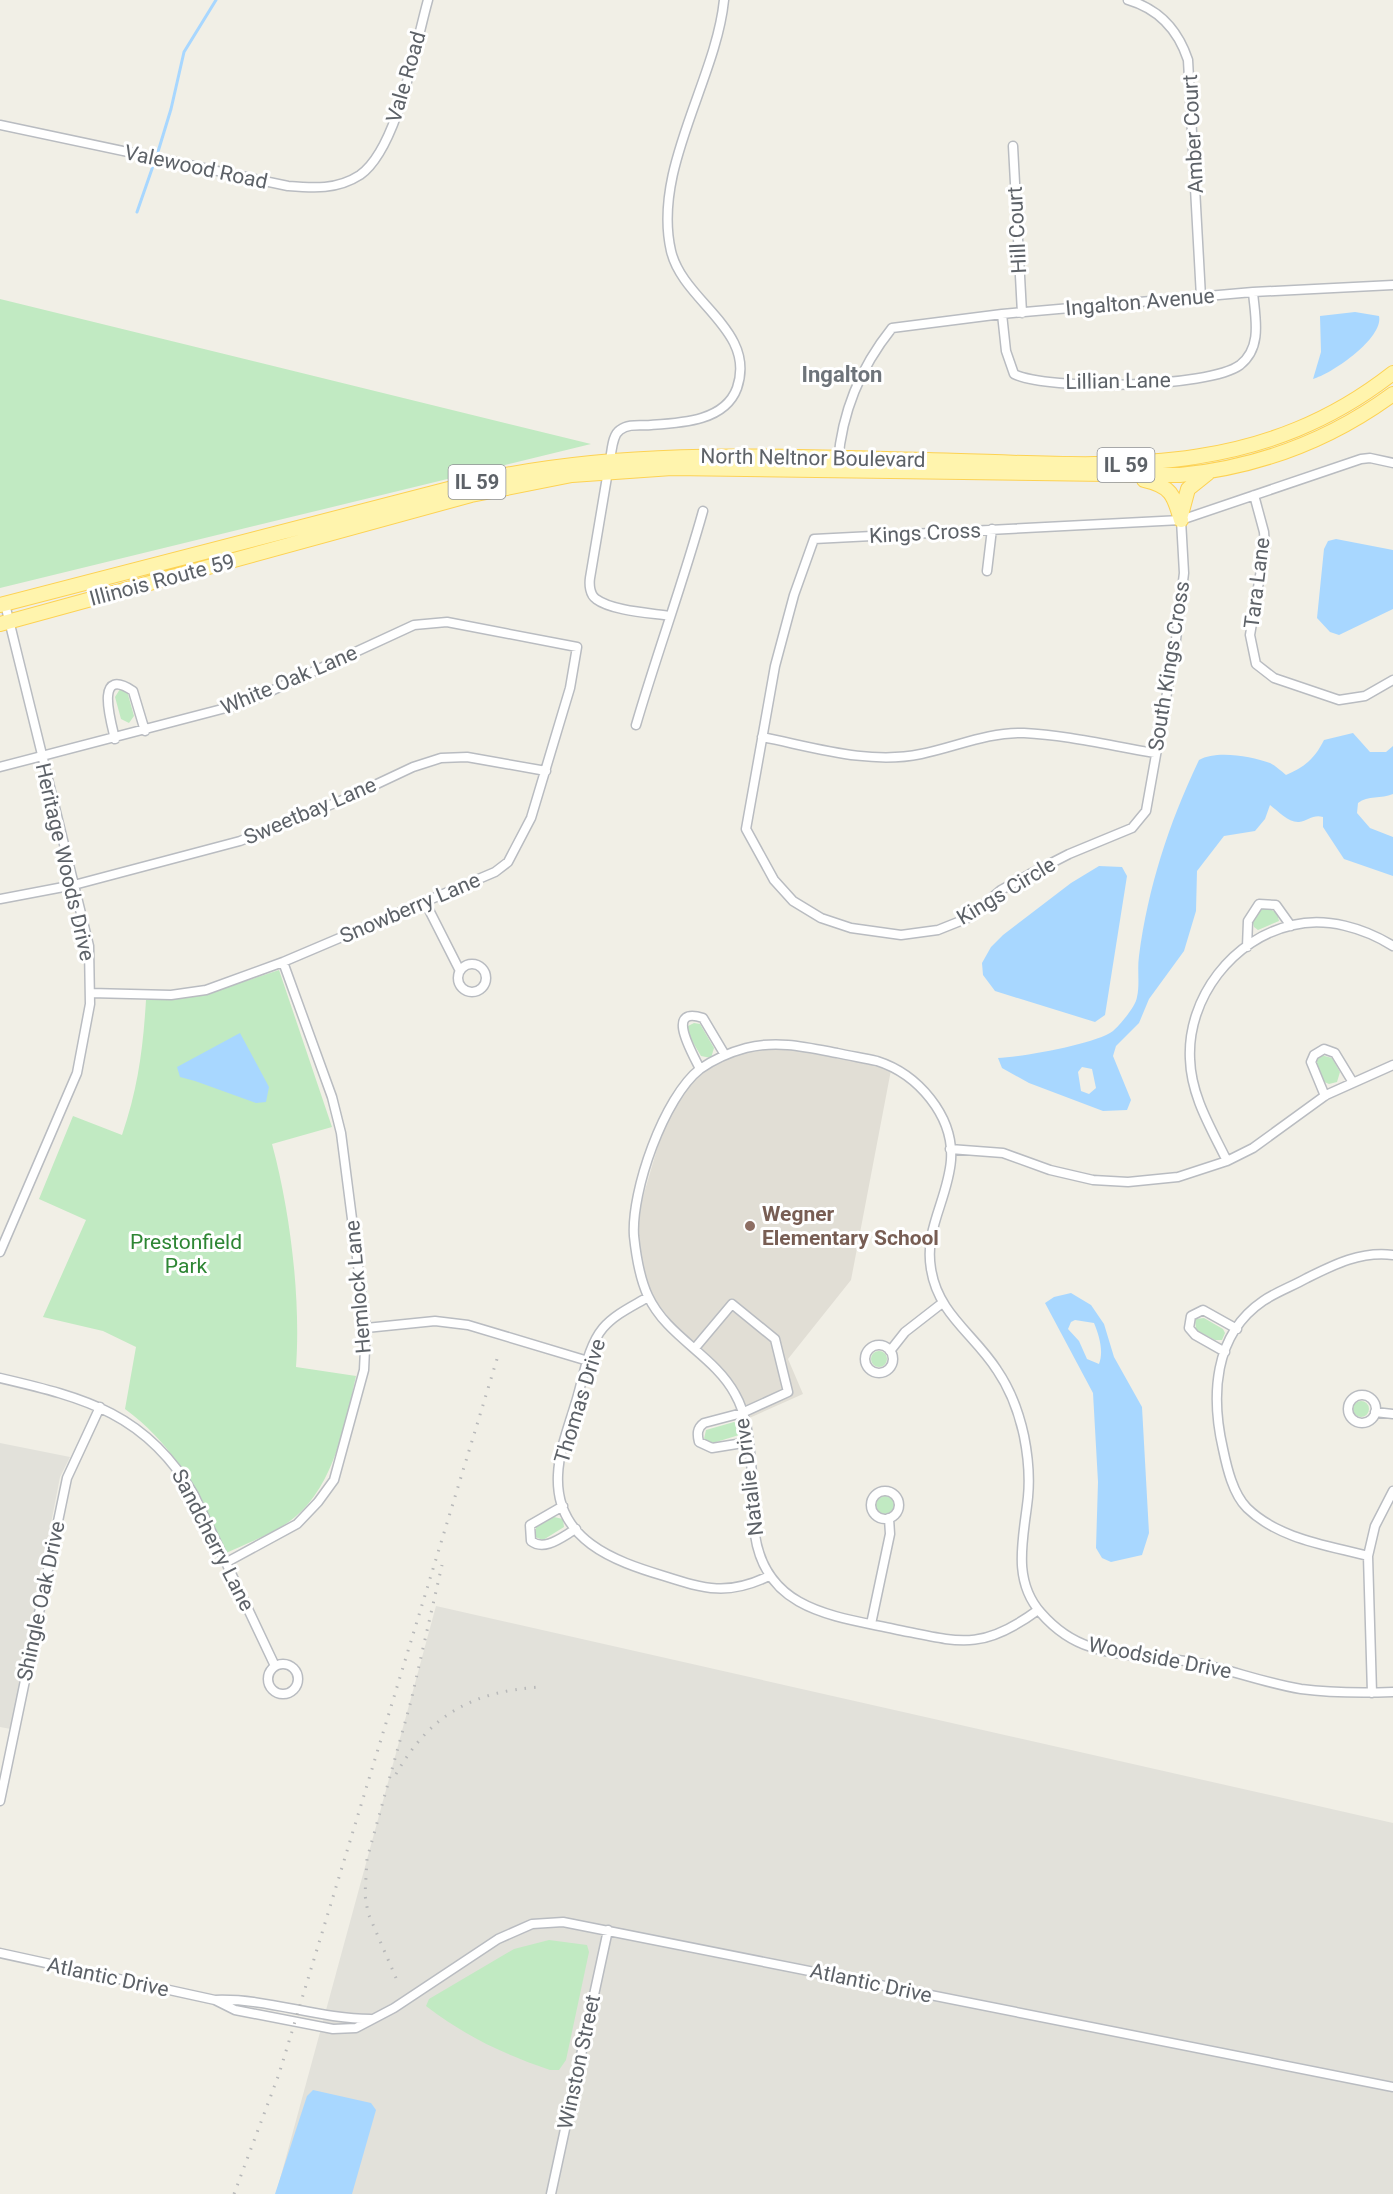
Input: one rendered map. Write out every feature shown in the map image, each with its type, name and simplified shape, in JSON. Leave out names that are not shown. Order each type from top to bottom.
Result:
[{"type":"main road","name":"North Neltnor Boulevard","points":[[223,546],[495,477],[609,465],[735,462],[1120,465],[1200,458],[1253,446],[1297,430],[1359,398],[1393,373]]},
{"type":"main road","name":"North Neltnor Boulevard","points":[[838,464],[1127,476],[1209,472],[1258,461],[1312,442],[1344,426],[1393,394]]},
{"type":"main road","name":"North Neltnor Boulevard","points":[[323,536],[492,490],[609,465]]},
{"type":"main road","points":[[1181,520],[1188,489],[1202,475],[1209,472]]},
{"type":"main road","points":[[1127,476],[1167,489],[1174,495],[1181,520]]},
{"type":"main road","name":"Illinois Route 59","points":[[4,623],[323,536]]},
{"type":"main road","name":"Illinois Route 59","points":[[2,605],[223,546]]},
{"type":"street","name":"Vale Road","points":[[381,152],[392,130],[428,0]]},
{"type":"street","points":[[670,616],[608,605],[594,598],[590,578],[615,435],[620,429],[632,425],[708,416],[727,406],[739,379],[740,360],[734,340],[693,293],[678,271],[671,253],[668,223],[679,150],[719,33],[724,0]]},
{"type":"street","name":"Amber Court","points":[[1128,0],[1147,7],[1164,19],[1178,34],[1188,60],[1201,297]]},
{"type":"street","name":"Valewood Road","points":[[0,125],[288,186],[313,188],[341,184],[360,175],[381,152]]},
{"type":"street","name":"Hill Court","points":[[1013,146],[1022,313]]},
{"type":"street","name":"Ingalton Avenue","points":[[838,464],[840,439],[858,379],[874,350],[892,328],[1022,313],[1253,292],[1393,285]]},
{"type":"street","name":"Lillian Lane","points":[[1002,315],[1006,351],[1014,374],[1028,381],[1159,383],[1219,373],[1239,365],[1255,343],[1253,292]]},
{"type":"street","points":[[1181,520],[1361,459],[1370,458],[1393,463]]},
{"type":"street","name":"Tara Lane","points":[[1254,495],[1264,532],[1265,546],[1250,635],[1256,664],[1274,678],[1339,700],[1365,696],[1393,680]]},
{"type":"street","points":[[636,725],[670,616],[680,594],[704,511]]},
{"type":"street","name":"Kings Cross","points":[[776,662],[794,595],[814,539],[1181,520]]},
{"type":"street","name":"South Kings Cross","points":[[1146,811],[1175,648],[1184,573],[1181,520]]},
{"type":"street","points":[[987,571],[992,529]]},
{"type":"street","name":"Heritage Woods Drive","points":[[0,1252],[77,1072],[90,993],[89,946],[4,623],[2,605]]},
{"type":"street","name":"White Oak Lane","points":[[0,767],[115,739],[245,703],[402,630],[422,624],[447,621],[577,647]]},
{"type":"street","name":"Snowberry Lane","points":[[90,993],[171,995],[206,990],[283,962],[495,872],[508,862],[531,819],[570,688],[577,647]]},
{"type":"street","name":"Kings Circle","points":[[776,662],[746,829],[774,880],[793,902],[821,918],[850,928],[901,935],[938,930],[968,918],[1001,890],[1029,874],[1069,854],[1132,828],[1146,811]]},
{"type":"street","points":[[115,739],[106,703],[107,692],[119,685],[134,691],[145,731]]},
{"type":"street","points":[[762,737],[857,755],[891,757],[921,754],[954,743],[996,735],[1024,733],[1155,753]]},
{"type":"street","name":"Sweetbay Lane","points":[[0,899],[74,885],[240,841],[345,799],[413,766],[441,758],[467,757],[546,771]]},
{"type":"street","points":[[425,903],[460,971]]},
{"type":"street","points":[[1247,948],[1248,921],[1259,904],[1276,905],[1288,918],[1291,926]]},
{"type":"street","points":[[1227,1161],[1196,1093],[1191,1070],[1190,1046],[1197,1010],[1220,971],[1267,934],[1291,926],[1316,924],[1349,927],[1372,934],[1393,946]]},
{"type":"street","name":"Hemlock Lane","points":[[227,1562],[297,1524],[310,1513],[334,1480],[364,1370],[366,1328],[341,1133],[332,1097],[283,962]]},
{"type":"street","points":[[700,1069],[682,1035],[682,1026],[687,1018],[695,1015],[703,1018],[725,1055]]},
{"type":"street","points":[[648,1297],[634,1236],[637,1204],[665,1114],[680,1090],[700,1069],[725,1055],[762,1045],[789,1044],[879,1062],[910,1079],[933,1100],[945,1124],[951,1149],[995,1151],[1069,1175],[1122,1182],[1178,1177],[1227,1161],[1280,1130],[1324,1096],[1352,1081],[1393,1065]]},
{"type":"street","points":[[1324,1096],[1311,1062],[1319,1051],[1324,1049],[1335,1053],[1352,1081]]},
{"type":"street","name":"Woodside Drive","points":[[951,1149],[948,1178],[933,1222],[929,1244],[930,1269],[941,1304],[997,1369],[1018,1414],[1027,1452],[1029,1474],[1020,1545],[1021,1565],[1038,1610],[1063,1633],[1098,1649],[1192,1662],[1302,1689],[1393,1692]]},
{"type":"street","points":[[1368,1556],[1288,1534],[1245,1506],[1230,1474],[1216,1415],[1217,1380],[1225,1352],[1237,1329],[1262,1302],[1329,1267],[1368,1254],[1393,1255]]},
{"type":"street","name":"Natalie Drive","points":[[648,1297],[673,1330],[713,1365],[735,1394],[749,1442],[754,1534],[769,1576],[791,1598],[810,1609],[950,1641],[972,1642],[995,1637],[1038,1610]]},
{"type":"street","name":"Thomas Drive","points":[[648,1297],[604,1327],[596,1340],[559,1463],[558,1485],[563,1506],[576,1529],[589,1545],[612,1559],[703,1588],[733,1589],[769,1576]]},
{"type":"street","points":[[695,1348],[732,1304],[775,1339],[788,1392],[742,1413],[700,1427],[699,1442],[712,1448],[749,1442]]},
{"type":"street","points":[[890,1351],[905,1332],[941,1304]]},
{"type":"street","points":[[1225,1352],[1195,1335],[1189,1328],[1191,1316],[1203,1310],[1237,1329]]},
{"type":"street","points":[[366,1328],[435,1321],[468,1325],[588,1361]]},
{"type":"street","name":"Sandcherry Lane","points":[[0,1378],[55,1391],[100,1407],[136,1426],[168,1458],[194,1495],[275,1666]]},
{"type":"street","name":"Shingle Oak Drive","points":[[0,1802],[67,1478],[100,1407]]},
{"type":"street","points":[[1375,1412],[1393,1414]]},
{"type":"street","points":[[1372,1693],[1368,1556],[1375,1526],[1393,1491]]},
{"type":"street","points":[[563,1506],[530,1525],[531,1541],[546,1545],[576,1529]]},
{"type":"street","points":[[871,1624],[890,1534],[889,1518]]},
{"type":"street","name":"Atlantic Drive","points":[[0,1953],[215,2000],[237,1999],[341,2019],[372,2019],[394,2008],[498,1940],[532,1924],[563,1922],[1165,2044],[1393,2087]]},
{"type":"street","name":"Winston Street","points":[[551,2194],[608,1930]]},
{"type":"shaded area","name":"Wegner Elementary School","points":[[791,1047],[877,1064],[891,1070],[851,1280],[788,1359],[803,1394],[747,1419],[722,1371],[679,1331],[651,1295],[642,1268],[637,1238],[638,1214],[665,1122],[681,1095],[702,1072],[721,1061],[751,1049]]},
{"type":"shaded area","points":[[0,1443],[70,1457],[60,1477],[11,1729],[0,1727]]},
{"type":"shaded area","points":[[436,1606],[1393,1823],[1393,2194],[276,2194]]},
{"type":"green space","points":[[0,299],[591,444],[0,588]]},
{"type":"green space","points":[[120,689],[127,691],[134,716],[129,723],[121,719],[115,697]]},
{"type":"green space","points":[[1266,907],[1277,913],[1279,921],[1258,930],[1254,927],[1252,920],[1261,908]]},
{"type":"green space","name":"Prestonfield Park","points":[[279,970],[332,1127],[272,1144],[284,1197],[293,1254],[297,1312],[296,1367],[356,1376],[343,1432],[320,1488],[295,1517],[262,1537],[226,1553],[196,1492],[173,1456],[143,1424],[125,1409],[136,1347],[103,1331],[43,1317],[86,1220],[39,1199],[73,1116],[122,1135],[139,1068],[146,1000],[198,994]]},
{"type":"green space","points":[[694,1023],[700,1024],[714,1048],[711,1058],[701,1056],[688,1034],[688,1026]]},
{"type":"green space","points":[[1321,1055],[1332,1058],[1340,1072],[1337,1082],[1329,1084],[1322,1081],[1316,1060]]},
{"type":"green space","points":[[1204,1318],[1223,1329],[1225,1333],[1222,1340],[1215,1340],[1196,1330],[1195,1319]]},
{"type":"green space","points":[[876,1351],[882,1351],[887,1359],[885,1365],[876,1367],[871,1362],[871,1356]]},
{"type":"green space","points":[[1358,1401],[1364,1401],[1369,1409],[1367,1415],[1358,1417],[1353,1412],[1353,1406]]},
{"type":"green space","points":[[734,1422],[741,1426],[739,1435],[713,1443],[704,1439],[706,1430]]},
{"type":"green space","points":[[885,1496],[891,1499],[894,1505],[891,1511],[885,1514],[879,1511],[876,1505],[879,1499]]},
{"type":"green space","points":[[554,1517],[563,1519],[564,1527],[543,1540],[535,1537],[536,1527]]},
{"type":"green space","points":[[549,1940],[587,1945],[589,1952],[566,2060],[559,2070],[550,2070],[532,2064],[485,2043],[456,2027],[426,2006],[429,1999],[514,1949]]},
{"type":"water","points":[[1355,312],[1379,316],[1378,325],[1373,334],[1344,363],[1313,379],[1321,352],[1320,316]]},
{"type":"water","points":[[1336,539],[1393,550],[1393,609],[1339,635],[1330,632],[1317,618],[1324,549],[1328,541]]},
{"type":"water","points":[[1353,733],[1370,752],[1386,752],[1393,746],[1393,794],[1370,798],[1358,803],[1357,813],[1370,828],[1393,837],[1393,876],[1344,859],[1323,827],[1323,817],[1316,816],[1295,822],[1270,805],[1265,819],[1255,831],[1224,836],[1197,871],[1196,911],[1184,951],[1149,999],[1139,1023],[1116,1046],[1113,1056],[1131,1100],[1127,1110],[1103,1111],[1029,1083],[1002,1068],[998,1058],[1058,1049],[1104,1036],[1113,1031],[1131,1010],[1137,997],[1139,956],[1154,880],[1178,807],[1199,760],[1215,755],[1244,756],[1270,763],[1286,775],[1309,761],[1324,740]],"holes":[[[1082,1067],[1092,1069],[1096,1088],[1089,1094],[1081,1091],[1078,1072]]]},
{"type":"water","points":[[1099,866],[1122,867],[1127,876],[1105,1015],[1095,1022],[995,991],[983,975],[982,963],[991,947],[1003,935],[1071,883]]},
{"type":"water","points":[[240,1033],[269,1087],[266,1102],[256,1103],[180,1077],[177,1067]]},
{"type":"water","points":[[1071,1293],[1091,1305],[1104,1324],[1114,1357],[1142,1407],[1149,1533],[1142,1555],[1111,1562],[1102,1558],[1096,1548],[1098,1482],[1093,1393],[1045,1303],[1054,1297]],"holes":[[[1075,1320],[1094,1323],[1101,1348],[1099,1364],[1087,1359],[1079,1341],[1068,1329],[1071,1322]]]},
{"type":"water","points":[[313,2090],[371,2103],[376,2110],[352,2194],[275,2194],[307,2096]]},
{"type":"waterway","points":[[157,155],[171,109],[184,52],[216,0]]},
{"type":"waterway","points":[[137,212],[153,166]]},
{"type":"railway","points":[[234,2194],[279,2074],[497,1359]]},
{"type":"railway","points":[[396,1978],[368,1913],[365,1895],[367,1859],[411,1701],[442,1565]]},
{"type":"railway","points":[[396,1774],[423,1736],[455,1710],[493,1694],[539,1687]]},
{"type":"place","name":"Wegner Elementary School","points":[[750,1226]]},
{"type":"district","name":"Ingalton","points":[[842,374]]}]
